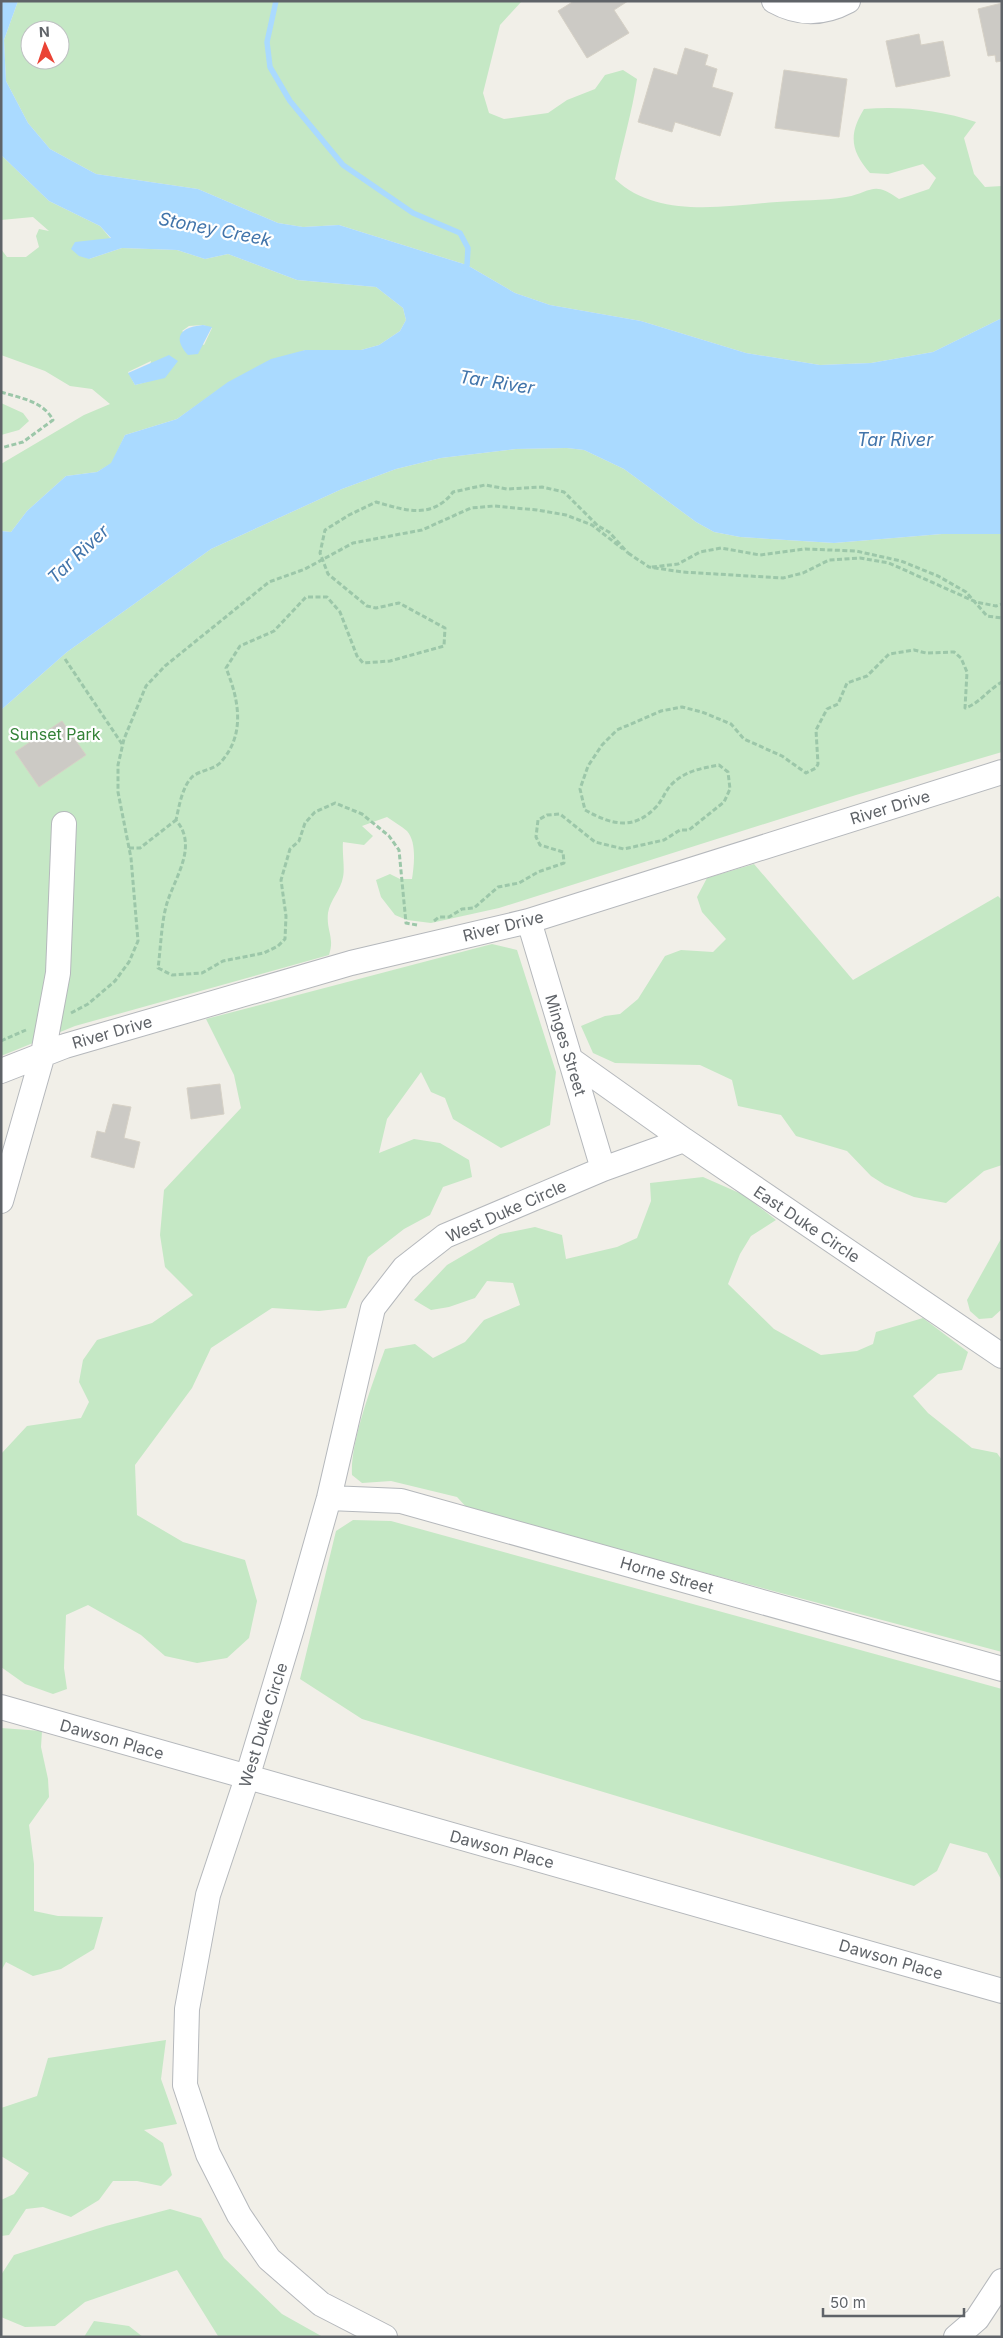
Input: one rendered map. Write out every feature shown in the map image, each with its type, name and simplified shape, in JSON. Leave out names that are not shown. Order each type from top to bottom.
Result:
[{"type":"street","points":[[774,1],[786,8],[804,13],[822,11],[848,1]]},
{"type":"street","name":"River Drive","points":[[1,1071],[65,1046],[351,963],[529,921],[1002,772]]},
{"type":"street","points":[[1,1200],[43,1054],[58,973],[64,824]]},
{"type":"street","name":"Minges Street","points":[[529,921],[603,1169]]},
{"type":"street","name":"East Duke Circle","points":[[570,1058],[684,1140],[1002,1356]]},
{"type":"street","points":[[603,1169],[684,1140]]},
{"type":"street","name":"West Duke Circle","points":[[386,2337],[321,2304],[269,2259],[239,2215],[208,2154],[184,2085],[187,2009],[208,1895],[247,1778],[294,1625],[329,1498],[373,1308],[404,1268],[445,1236],[603,1169]]},
{"type":"street","name":"Horne Street","points":[[329,1498],[401,1501],[1002,1669]]},
{"type":"street","name":"Dawson Place","points":[[1,1707],[1002,1990]]},
{"type":"street","points":[[956,2337],[977,2319],[1002,2281]]},
{"type":"path","points":[[1,392],[36,403],[49,413],[52,420],[23,442],[1,448]]},
{"type":"path","points":[[129,848],[140,848],[176,820],[185,788],[193,776],[219,764],[234,743],[238,713],[237,700],[226,668],[240,646],[274,631],[306,597],[327,598],[340,612],[357,656],[363,663],[390,661],[444,646],[445,628],[399,602],[376,608],[367,606],[328,574],[320,553],[325,530],[349,515],[376,502],[410,511],[431,508],[445,502],[453,492],[485,485],[507,489],[542,486],[564,492],[598,526],[609,532],[628,553]]},
{"type":"path","points":[[70,1013],[88,1004],[115,981],[129,962],[138,941],[129,848],[118,792],[118,766],[122,745],[146,686],[165,666],[269,582],[322,560],[353,543],[422,530],[472,508],[494,506],[537,510],[566,516],[592,525],[648,567],[682,572],[783,578],[803,574],[829,560],[860,558],[889,563],[976,602],[996,606],[1002,604]]},
{"type":"path","points":[[648,567],[678,564],[700,552],[721,548],[760,555],[805,550],[856,551],[918,568],[966,592],[987,616],[1002,618]]},
{"type":"path","points":[[432,922],[440,917],[449,917],[462,909],[474,908],[498,887],[519,883],[538,872],[564,864],[563,852],[540,845],[536,837],[538,820],[547,815],[560,814],[595,842],[624,849],[664,840],[680,830],[689,830],[724,802],[730,789],[728,772],[719,765],[696,769],[673,784],[658,805],[642,820],[624,824],[603,820],[585,810],[580,789],[588,766],[602,745],[617,730],[661,711],[682,707],[702,712],[731,724],[744,739],[782,756],[806,772],[816,768],[818,764],[816,730],[827,709],[838,704],[847,683],[866,676],[889,654],[914,650],[926,653],[954,652],[962,658],[967,672],[965,708],[972,706],[1002,682]]},
{"type":"path","points":[[65,659],[122,745]]},
{"type":"path","points":[[176,820],[182,828],[186,848],[181,870],[167,903],[158,968],[172,975],[202,973],[223,961],[264,952],[278,946],[285,939],[286,916],[281,880],[290,849],[299,841],[305,823],[315,812],[335,802],[362,814],[390,836],[399,850],[406,923],[425,926]]},
{"type":"path","points":[[1,1042],[33,1027]]},
{"type":"green space","points":[[18,1],[522,1],[500,25],[483,93],[489,113],[504,119],[548,113],[567,100],[595,89],[605,75],[623,70],[637,79],[615,179],[632,192],[651,200],[671,205],[692,207],[735,206],[846,197],[872,189],[883,190],[899,199],[929,189],[936,178],[923,164],[888,174],[870,173],[859,157],[854,142],[856,127],[864,109],[921,110],[949,114],[976,122],[964,138],[974,174],[985,187],[1002,186],[1002,318],[933,352],[871,363],[820,365],[746,353],[641,321],[550,305],[515,293],[467,265],[339,225],[303,227],[278,223],[198,189],[96,174],[50,149],[28,123],[6,81],[4,40]]},
{"type":"green space","points":[[1,155],[49,201],[100,226],[111,239],[89,259],[122,248],[177,250],[205,259],[228,254],[297,280],[376,287],[403,308],[406,320],[400,331],[379,345],[361,350],[305,350],[228,383],[177,419],[125,435],[112,463],[97,472],[66,476],[27,511],[11,532],[1,531],[1,464],[84,415],[110,404],[92,389],[70,386],[45,371],[1,355],[1,249],[7,257],[26,257],[39,247],[36,236],[39,229],[49,231],[33,217],[1,220]],"holes":[[[203,325],[212,328],[204,345],[182,331],[189,326]],[[151,361],[146,382],[135,385],[128,372]]]},
{"type":"green space","points":[[1,403],[23,413],[29,421],[19,430],[1,435]]},
{"type":"green space","name":"Sunset Park","points":[[567,448],[584,450],[624,469],[696,522],[714,532],[740,537],[834,543],[942,534],[1002,534],[1002,752],[856,795],[499,908],[431,923],[407,920],[395,915],[381,897],[376,880],[390,874],[400,879],[412,879],[413,868],[414,848],[410,836],[407,831],[387,817],[362,826],[373,836],[364,845],[343,842],[343,877],[328,913],[331,939],[329,955],[75,1026],[1,1056],[1,710],[67,652],[211,549],[342,489],[396,469],[441,458],[516,449]]},
{"type":"green space","points":[[754,864],[853,980],[998,896],[1002,900],[1002,1165],[984,1171],[946,1203],[914,1197],[885,1185],[871,1176],[847,1151],[796,1136],[781,1115],[738,1106],[732,1080],[700,1065],[615,1063],[593,1053],[581,1026],[605,1016],[620,1014],[638,999],[665,956],[681,950],[713,952],[726,939],[702,912],[697,897],[707,878]]},
{"type":"green space","points":[[492,944],[517,950],[556,1072],[550,1125],[501,1148],[453,1119],[445,1098],[431,1092],[421,1072],[387,1119],[379,1153],[414,1139],[440,1143],[469,1160],[472,1177],[443,1187],[430,1215],[404,1229],[368,1257],[346,1308],[319,1311],[272,1308],[211,1348],[192,1388],[135,1465],[137,1515],[183,1542],[245,1560],[257,1601],[249,1638],[227,1658],[197,1663],[165,1656],[141,1635],[88,1605],[66,1615],[64,1668],[67,1689],[53,1694],[25,1684],[1,1667],[1,1454],[27,1426],[81,1418],[89,1402],[79,1382],[83,1360],[97,1340],[152,1323],[193,1295],[165,1267],[160,1235],[164,1190],[241,1108],[234,1075],[206,1019]]},
{"type":"green space","points":[[703,1177],[744,1195],[776,1220],[751,1236],[740,1254],[728,1284],[774,1329],[821,1355],[857,1351],[873,1344],[876,1332],[923,1318],[968,1352],[962,1370],[938,1374],[913,1396],[928,1413],[972,1448],[997,1453],[1002,1460],[1002,1652],[469,1510],[457,1497],[391,1481],[362,1483],[352,1475],[352,1461],[358,1429],[385,1349],[415,1344],[433,1358],[465,1342],[484,1320],[520,1305],[513,1283],[487,1281],[475,1298],[449,1307],[431,1310],[414,1300],[447,1265],[500,1234],[535,1227],[562,1235],[566,1259],[617,1247],[637,1238],[651,1201],[650,1183]]},
{"type":"green space","points":[[1002,1237],[1002,1309],[992,1318],[979,1319],[970,1311],[967,1300]]},
{"type":"green space","points":[[353,1520],[391,1521],[1002,1689],[1002,1881],[987,1853],[950,1843],[937,1871],[914,1886],[362,1719],[300,1679],[336,1531]]},
{"type":"green space","points":[[1,1728],[42,1731],[41,1747],[48,1779],[49,1797],[29,1825],[34,1864],[34,1911],[58,1916],[103,1917],[94,1949],[61,1969],[33,1976],[6,1962],[1,1971]]},
{"type":"green space","points":[[166,2040],[161,2079],[177,2124],[144,2130],[163,2143],[172,2175],[161,2186],[137,2181],[113,2181],[99,2200],[71,2217],[43,2207],[26,2209],[9,2235],[1,2236],[1,2200],[14,2194],[29,2173],[1,2156],[1,2108],[37,2096],[48,2058]]},
{"type":"green space","points":[[170,2209],[201,2218],[224,2258],[282,2314],[323,2337],[217,2337],[177,2270],[85,2302],[55,2326],[25,2327],[1,2317],[1,2275],[14,2255],[106,2226]]},
{"type":"green space","points":[[94,2321],[129,2326],[143,2337],[84,2337]]},
{"type":"water","points":[[1,1],[18,1],[4,40],[6,81],[28,123],[50,149],[96,174],[198,189],[278,223],[303,227],[339,225],[467,265],[515,293],[550,305],[641,321],[746,353],[820,365],[871,363],[933,352],[1002,318],[1002,534],[942,534],[834,543],[740,537],[714,532],[696,522],[624,469],[584,450],[567,448],[516,449],[441,458],[396,469],[342,489],[211,549],[67,652],[1,710],[1,531],[11,532],[27,511],[66,476],[97,472],[111,463],[125,435],[177,419],[228,382],[271,359],[305,350],[361,350],[379,345],[400,331],[406,320],[403,308],[376,287],[297,280],[228,254],[205,259],[177,250],[122,248],[89,259],[79,256],[71,249],[75,242],[111,238],[100,226],[49,201],[1,155]]},
{"type":"water","points":[[203,325],[212,327],[198,354],[188,355],[180,343],[181,334],[189,328]]},
{"type":"water","points":[[169,355],[178,361],[165,378],[135,385],[128,373]]},
{"type":"building","points":[[574,1],[628,1],[614,10],[629,33],[587,58],[558,11]]},
{"type":"building","points":[[1002,3],[1002,61],[996,62],[995,55],[988,56],[978,9]]},
{"type":"building","points":[[919,34],[921,45],[943,41],[950,76],[896,87],[886,41]]},
{"type":"building","points":[[685,48],[708,55],[705,65],[717,69],[712,87],[733,93],[720,136],[675,122],[672,132],[638,122],[654,68],[677,75]]},
{"type":"building","points":[[784,70],[847,79],[839,137],[775,128]]},
{"type":"building","points":[[62,721],[86,755],[39,787],[15,752]]},
{"type":"building","points":[[220,1084],[224,1114],[191,1119],[187,1088]]},
{"type":"building","points":[[113,1104],[131,1107],[124,1138],[140,1142],[134,1168],[91,1157],[97,1131],[105,1133]]},
{"type":"waterway","points":[[276,1],[267,42],[270,67],[290,101],[343,165],[413,213],[460,233],[468,248],[467,265],[464,270]]},
{"type":"water label","name":"Stoney Creek","points":[[215,229]]},
{"type":"water label","name":"Tar River","points":[[497,382]]},
{"type":"water label","name":"Tar River","points":[[895,439]]},
{"type":"water label","name":"Tar River","points":[[78,554]]}]
